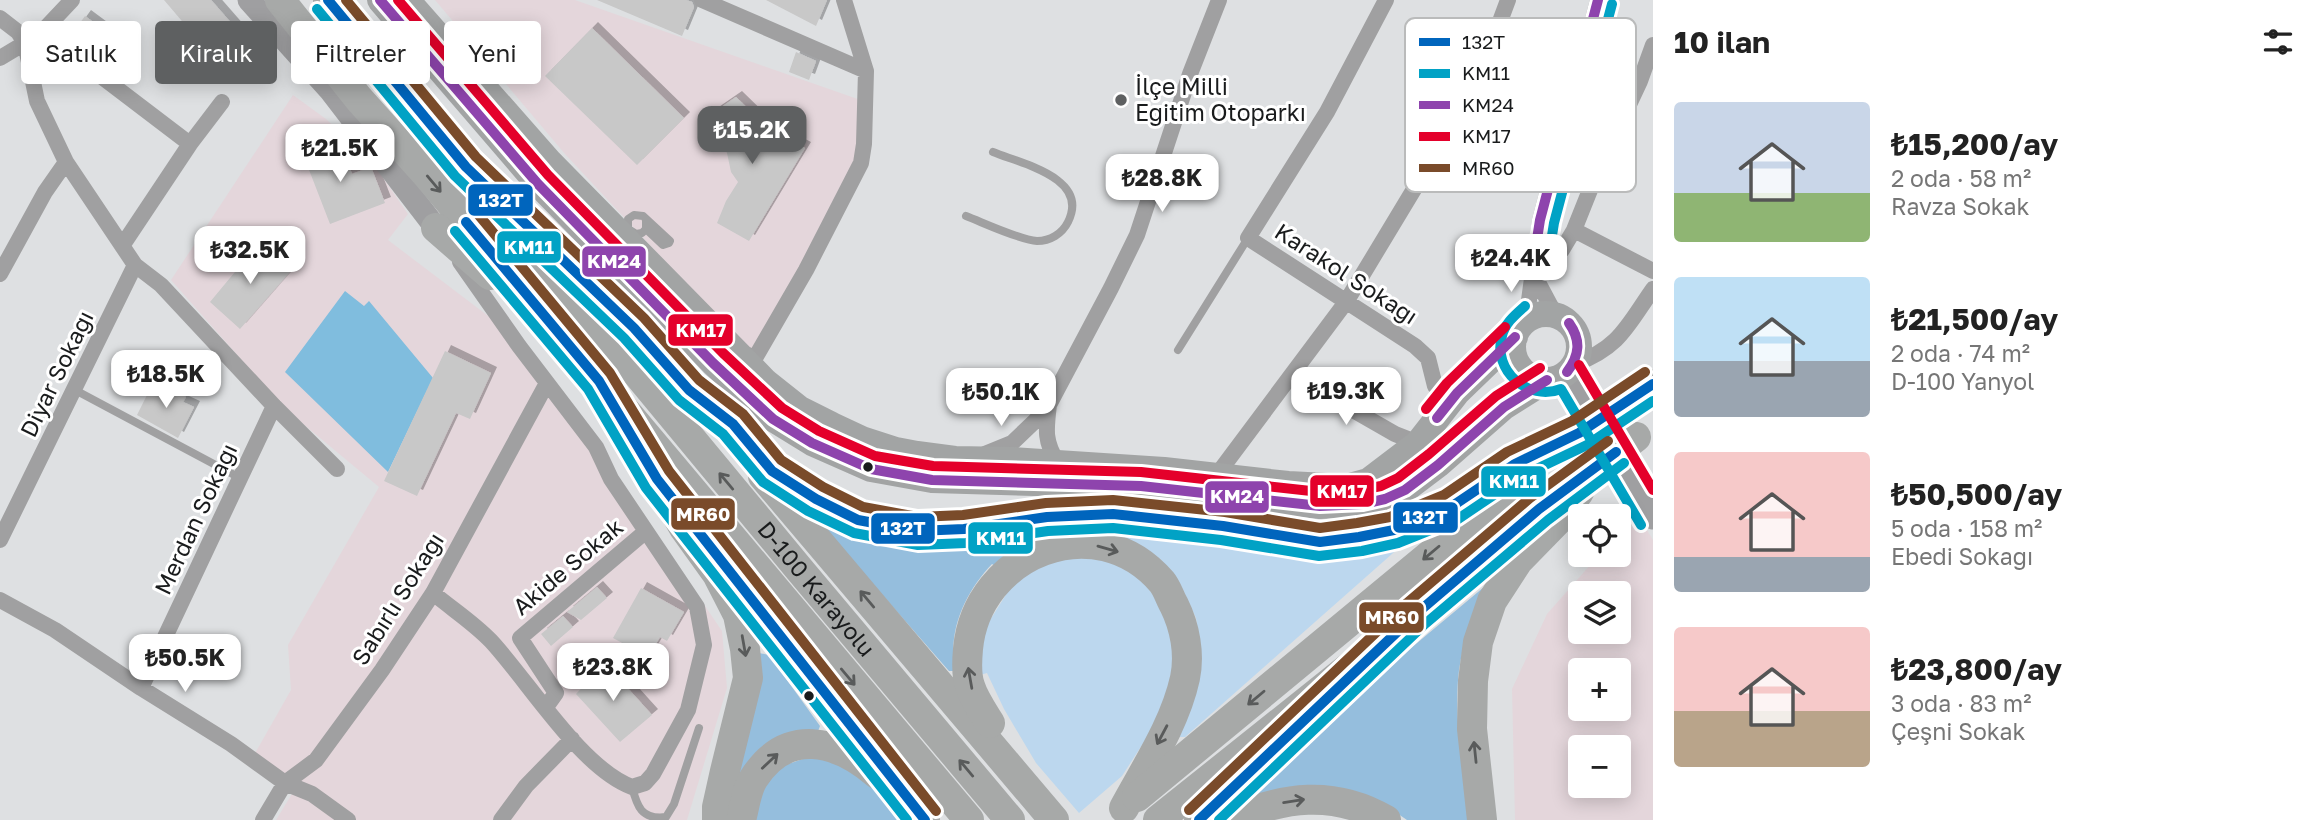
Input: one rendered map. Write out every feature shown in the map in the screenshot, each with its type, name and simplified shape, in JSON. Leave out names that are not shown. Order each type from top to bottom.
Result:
[{"type":"highway","name":"D-100 Karayolu","points":[[280,0],[359,99],[428,176],[969,820]]},
{"type":"highway","name":"D-100 Karayolu","points":[[328,0],[790,559],[1010,820]]},
{"type":"highway","points":[[466,167],[634,328],[1054,820]]},
{"type":"highway","points":[[436,228],[468,255],[599,381],[684,528],[717,574],[738,615],[748,678],[717,807],[717,820]]},
{"type":"highway","points":[[1117,814],[1579,433],[1653,384]]},
{"type":"highway","points":[[689,390],[733,425],[772,471],[816,499],[859,520],[917,531],[964,529],[1047,517],[1113,514],[1211,524],[1320,542],[1359,537],[1394,530],[1451,507],[1516,464],[1579,433]]},
{"type":"highway","points":[[1158,820],[1416,614],[1539,509],[1645,431]]},
{"type":"highway","points":[[1482,820],[1472,729],[1473,681],[1482,632],[1492,601],[1518,561],[1559,519],[1601,464]]},
{"type":"highway","points":[[657,479],[925,820]]},
{"type":"highway","points":[[1023,781],[970,685],[967,658],[969,635],[975,616],[995,584],[1016,564],[1040,551],[1073,542],[1107,548],[1139,560],[1163,583],[1179,615],[1187,655],[1185,676],[1169,723],[1117,814]]},
{"type":"highway","points":[[1199,820],[1416,614]]},
{"type":"highway","points":[[741,820],[754,777],[775,754],[798,744],[825,745],[858,757],[904,795]]},
{"type":"highway","points":[[707,820],[725,771]]},
{"type":"highway","points":[[1228,820],[1260,807],[1309,799],[1351,804],[1386,820]]},
{"type":"main road","points":[[248,0],[330,90],[436,228]]},
{"type":"main road","points":[[380,0],[538,184],[630,234]]},
{"type":"main road","points":[[407,0],[549,161],[630,234],[722,355],[773,419],[830,452],[871,469],[958,482],[1141,486],[1320,506],[1363,504],[1385,499],[1405,490],[1504,407],[1563,372],[1579,353],[1579,342],[1576,331],[1569,323],[1556,316],[1541,315],[1520,329],[1457,393],[1418,443],[1368,481],[1346,487],[1058,463],[955,459],[896,450],[862,439],[800,409],[722,355]]},
{"type":"main road","points":[[1520,329],[1515,355],[1526,373],[1536,378],[1563,372]]},
{"type":"main road","points":[[1563,372],[1653,518]]},
{"type":"street","points":[[52,21],[72,0]]},
{"type":"street","points":[[702,0],[866,71]]},
{"type":"street","points":[[722,355],[755,358],[806,270],[856,175],[863,154],[866,71],[844,0]]},
{"type":"street","points":[[955,459],[981,456],[1012,443],[1049,403],[1137,235],[1190,74],[1219,0]]},
{"type":"street","name":"Karakol Sokağı","points":[[1386,0],[1327,112],[1248,238],[1415,346],[1428,358],[1435,386],[1457,393]]},
{"type":"street","points":[[1501,18],[1508,0]]},
{"type":"street","points":[[1593,18],[1598,0]]},
{"type":"street","points":[[0,18],[21,36]]},
{"type":"street","points":[[1636,90],[1653,45]]},
{"type":"street","points":[[0,58],[21,46]]},
{"type":"street","points":[[34,84],[37,101],[66,162],[135,265],[162,285],[274,406],[337,469]]},
{"type":"street","points":[[112,84],[190,144]]},
{"type":"street","points":[[122,246],[190,144],[222,102]]},
{"type":"street","points":[[0,274],[45,192],[66,162]]},
{"type":"street","points":[[1216,476],[1346,302],[1412,192]]},
{"type":"street","points":[[1520,329],[1547,192]]},
{"type":"street","points":[[1534,254],[1551,257],[1562,250],[1574,230],[1589,192]]},
{"type":"street","points":[[433,593],[489,640],[572,739],[607,774],[632,787],[645,783],[653,774],[688,710],[704,645],[697,607],[611,479],[596,447],[519,346],[436,228]]},
{"type":"street","points":[[1574,230],[1653,271]]},
{"type":"street","name":"Diyar Sokağı","points":[[0,540],[135,265]]},
{"type":"street","points":[[1532,271],[1556,316]]},
{"type":"street","points":[[1563,372],[1597,356],[1617,340],[1653,289]]},
{"type":"street","points":[[1292,374],[1395,434],[1418,443]]},
{"type":"street","name":"Sabırlı Sokağı","points":[[263,820],[285,783],[316,760],[382,670],[433,593],[547,383]]},
{"type":"street","points":[[1049,403],[1046,436],[1049,449],[1058,463]]},
{"type":"street","name":"Merdan Sokağı","points":[[141,688],[274,406]]},
{"type":"street","name":"Akide Sokak","points":[[546,707],[556,694],[520,638],[645,532]]},
{"type":"street","points":[[0,600],[55,630],[231,744],[285,783],[312,794],[348,820]]},
{"type":"street","points":[[501,820],[526,786],[572,739]]},
{"type":"lane","points":[[966,216],[1033,240],[1051,238],[1065,228],[1070,219],[1072,201],[1064,185],[1049,174],[993,152]]},
{"type":"lane","points":[[1178,351],[1248,238]]},
{"type":"lane","points":[[75,390],[240,478]]},
{"type":"lane","points":[[632,787],[643,815],[655,819],[666,817],[674,804],[699,728]]},
{"type":"shaded area","points":[[435,0],[575,0],[869,103],[868,162],[755,358],[565,154],[506,84],[541,84],[541,21],[453,21]]},
{"type":"shaded area","points":[[293,95],[326,119],[375,166],[408,214],[388,240],[529,347],[722,631],[727,688],[687,820],[276,820],[298,784],[254,755],[291,690],[288,645],[379,487],[284,408],[171,280]]},
{"type":"shaded area","points":[[345,291],[364,306],[369,301],[433,378],[388,472],[285,372]]},
{"type":"shaded area","points":[[827,515],[847,528],[872,537],[921,544],[971,541],[1043,530],[1039,539],[995,566],[992,564],[974,587],[956,627],[956,671],[949,671],[815,518]]},
{"type":"shaded area","points":[[1641,520],[1653,540],[1653,820],[1515,820],[1512,689],[1547,614],[1568,590],[1568,644],[1631,644],[1631,581],[1576,581],[1588,567],[1631,567],[1631,528]]},
{"type":"shaded area","points":[[1110,527],[1155,531],[1297,555],[1355,552],[1403,538],[1401,546],[1185,737],[1177,737],[1200,648],[1196,618],[1183,590],[1160,559],[1137,544],[1104,535]]},
{"type":"shaded area","points":[[1083,551],[1128,564],[1175,620],[1175,684],[1155,725],[1122,776],[1079,813],[1036,763],[1004,709],[987,673],[980,675],[980,636],[1022,569]]},
{"type":"shaded area","points":[[1484,587],[1469,628],[1459,670],[1457,707],[1470,820],[1407,820],[1385,805],[1259,794],[1255,790],[1368,684]]},
{"type":"shaded area","points":[[759,653],[769,655],[820,726],[817,734],[792,732],[768,743],[752,760],[727,801]]},
{"type":"shaded area","points":[[817,754],[855,771],[881,790],[903,820],[755,820],[759,796],[774,769]]},
{"type":"building","points":[[164,0],[211,0],[229,21],[182,21]]},
{"type":"building","points":[[597,0],[686,0],[692,2],[694,7],[682,36]]},
{"type":"building","points":[[766,0],[827,0],[816,26]]},
{"type":"building","points":[[592,28],[684,118],[637,165],[545,76]]},
{"type":"building","points":[[796,52],[816,61],[809,80],[789,72]]},
{"type":"building","points":[[736,97],[769,129],[805,148],[749,241],[717,223],[738,182],[731,172],[727,153],[707,117]]},
{"type":"building","points":[[320,136],[333,167],[347,161],[352,174],[371,167],[385,203],[330,224],[299,144]]},
{"type":"building","points":[[259,243],[276,255],[273,258],[290,272],[240,329],[210,302]]},
{"type":"building","points":[[445,351],[491,373],[470,419],[456,413],[417,496],[384,481]]},
{"type":"building","points":[[152,385],[163,390],[165,386],[186,397],[183,402],[194,407],[178,438],[137,415]]},
{"type":"building","points":[[597,587],[607,598],[581,620],[567,612]]},
{"type":"building","points":[[641,588],[684,612],[667,641],[660,637],[648,657],[613,638]]},
{"type":"building","points":[[563,616],[573,627],[551,646],[541,634]]},
{"type":"building","points":[[605,663],[652,715],[620,742],[576,694]]},
{"type":"transit line","name":"132T","points":[[328,0],[466,167],[634,328],[689,390],[733,424],[772,471],[816,499],[858,520],[917,531],[964,529],[1047,517],[1113,514],[1223,526],[1320,542],[1359,537],[1394,530],[1451,507],[1515,464],[1579,433],[1653,384]]},
{"type":"transit line","name":"MR60","points":[[346,0],[476,157],[644,318],[699,380],[743,414],[781,460],[823,487],[863,507],[918,517],[963,515],[1046,503],[1113,500],[1225,512],[1320,528],[1357,523],[1390,517],[1444,495],[1507,452],[1572,421],[1645,372]]},
{"type":"transit line","name":"KM24","points":[[380,0],[538,184],[713,363],[773,419],[812,443],[871,469],[932,480],[1141,486],[1320,506],[1363,504],[1385,499],[1405,490],[1504,407],[1547,380]]},
{"type":"transit line","name":"KM17","points":[[398,0],[548,175],[723,353],[782,408],[819,431],[875,456],[933,466],[1141,472],[1320,492],[1361,490],[1381,486],[1398,478],[1496,396],[1540,368]]},
{"type":"transit line","name":"KM24","points":[[1593,18],[1598,0]]},
{"type":"transit line","name":"KM11","points":[[1608,18],[1612,4]]},
{"type":"transit line","name":"KM11","points":[[317,9],[455,176],[624,338],[679,400],[723,434],[763,482],[808,511],[854,533],[918,545],[966,543],[1048,531],[1113,528],[1221,540],[1319,556],[1362,551],[1398,543],[1458,519],[1522,476],[1587,445],[1653,401]]},
{"type":"transit line","name":"KM24","points":[[1532,271],[1547,192]]},
{"type":"transit line","name":"KM11","points":[[1546,273],[1562,192]]},
{"type":"transit line","name":"MR60","points":[[477,213],[610,373],[669,471],[936,811]]},
{"type":"transit line","name":"132T","points":[[466,222],[599,381],[657,479],[925,820]]},
{"type":"transit line","name":"KM11","points":[[455,231],[588,389],[646,488],[907,820]]},
{"type":"transit line","name":"KM11","points":[[1525,306],[1503,331],[1500,349],[1502,360],[1515,380],[1525,387],[1549,392],[1561,389],[1641,525]]},
{"type":"transit line","name":"KM24","points":[[1567,372],[1577,354],[1576,335],[1569,323]]},
{"type":"transit line","name":"KM17","points":[[1426,409],[1447,383],[1505,327]]},
{"type":"transit line","name":"KM24","points":[[1437,418],[1457,393],[1515,337]]},
{"type":"transit line","name":"KM17","points":[[1579,365],[1653,490]]},
{"type":"transit line","name":"MR60","points":[[1189,810],[1407,603],[1530,498],[1608,441]]},
{"type":"transit line","name":"132T","points":[[1199,820],[1416,614],[1539,509],[1616,452]]},
{"type":"transit line","name":"KM11","points":[[1219,820],[1425,624],[1548,520],[1624,463]]},
{"type":"place","name":"İlçe Milli Eğitim Otoparkı","points":[[1121,100]]}]
